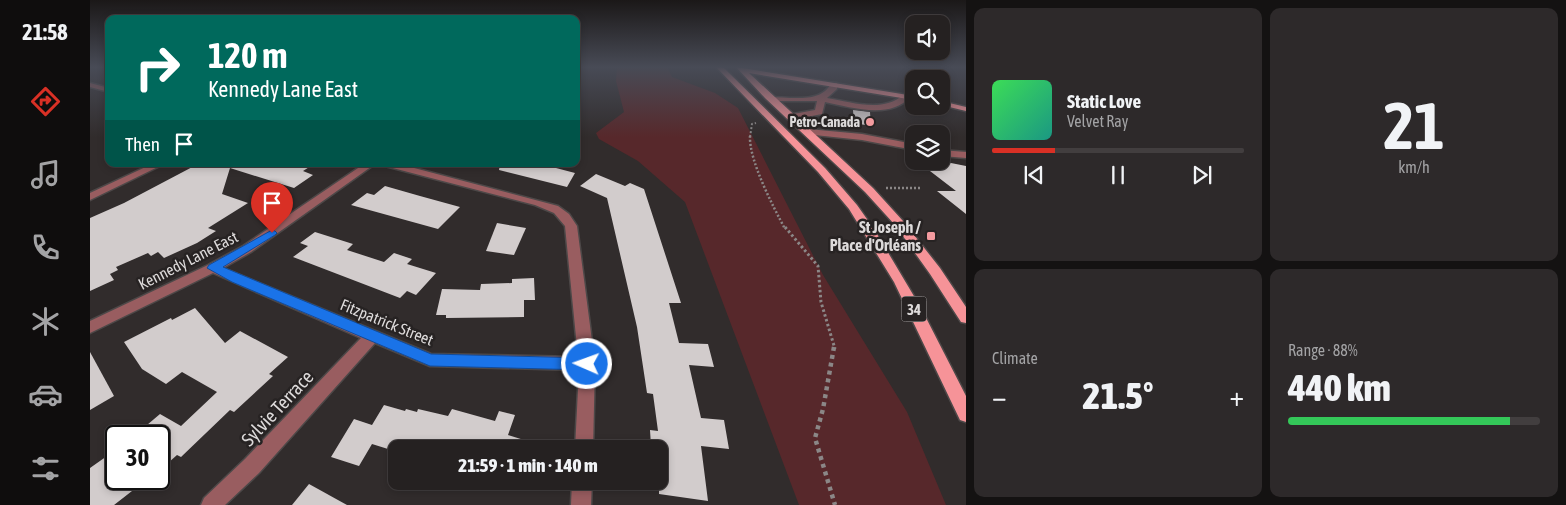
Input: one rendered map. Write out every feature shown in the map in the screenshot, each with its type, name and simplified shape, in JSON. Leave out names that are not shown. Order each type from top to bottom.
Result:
[{"type":"main road","name":"34","points":[[742,91],[827,176],[853,208],[898,278],[966,414]]},
{"type":"main road","name":"34","points":[[762,91],[869,190],[899,223],[935,271],[966,318]]},
{"type":"main road","points":[[764,91],[769,98]]},
{"type":"main road","points":[[870,91],[905,96]]},
{"type":"main road","points":[[885,91],[905,96]]},
{"type":"main road","points":[[950,105],[966,108]]},
{"type":"street","points":[[791,117],[819,112],[821,99],[831,91]]},
{"type":"street","points":[[769,98],[821,99],[882,108],[905,100]]},
{"type":"street","points":[[808,132],[862,137],[905,145]]},
{"type":"street","points":[[950,154],[966,155]]},
{"type":"street","points":[[90,197],[153,167]]},
{"type":"street","name":"Kennedy Lane East","points":[[90,327],[213,268],[272,233],[366,167]]},
{"type":"street","points":[[400,167],[539,203],[556,209],[567,218],[571,226],[587,364],[584,440]]},
{"type":"street","name":"Fitzpatrick Street","points":[[213,268],[430,360],[587,364]]},
{"type":"street","name":"Sylvie Terrace","points":[[211,505],[252,466],[372,336]]},
{"type":"street","points":[[581,505],[582,490]]},
{"type":"path","points":[[763,120],[752,124],[750,139],[754,156],[769,198],[786,230],[818,266],[821,302],[835,350],[815,438],[835,505]]},
{"type":"path","points":[[888,188],[921,188]]},
{"type":"shaded area","points":[[618,91],[708,91],[738,108],[823,275],[907,412],[946,505],[799,505],[685,202],[638,161],[599,139],[596,133],[624,112]]},
{"type":"building","points":[[853,110],[870,112],[871,126],[854,123]]},
{"type":"building","points":[[950,163],[966,166],[966,214],[937,191],[956,191],[929,170],[950,170]]},
{"type":"building","points":[[192,167],[309,167],[303,171],[313,175],[294,188],[230,168],[222,194],[248,203],[208,228],[216,231],[197,243],[164,258],[158,252],[151,256],[148,253],[116,267],[118,270],[110,274],[114,280],[90,291],[90,218],[124,203]]},
{"type":"building","points":[[500,167],[557,167],[575,173],[567,187],[499,170]]},
{"type":"building","points":[[596,174],[625,186],[630,183],[644,189],[681,303],[669,303],[679,343],[708,344],[714,367],[689,365],[701,418],[724,420],[729,449],[701,446],[708,501],[659,494],[659,490],[668,490],[668,440],[651,440],[650,430],[658,431],[653,394],[647,393],[637,327],[607,198],[580,186]]},
{"type":"building","points":[[385,186],[460,207],[438,229],[351,205],[367,193],[374,195]]},
{"type":"building","points":[[497,223],[526,228],[514,255],[486,251]]},
{"type":"building","points":[[315,232],[353,244],[347,250],[384,262],[394,253],[412,259],[407,264],[436,273],[416,295],[407,291],[400,298],[293,257],[308,246],[300,243]]},
{"type":"building","points":[[534,278],[535,300],[524,300],[524,317],[446,318],[446,315],[436,315],[442,289],[480,290],[481,284],[512,283],[512,279]]},
{"type":"building","points":[[195,308],[225,343],[240,331],[288,357],[269,374],[273,376],[234,412],[230,410],[181,457],[177,455],[170,461],[170,425],[147,425],[160,414],[181,426],[217,392],[182,372],[166,384],[142,369],[124,342],[171,318],[172,320]]},
{"type":"building","points":[[90,352],[114,396],[90,410]]},
{"type":"building","points":[[384,405],[405,411],[406,409],[417,412],[418,409],[448,416],[452,409],[495,421],[499,411],[515,415],[508,435],[524,440],[388,440],[388,449],[372,444],[359,466],[331,457],[354,419],[372,425]]},
{"type":"building","points":[[105,457],[105,490],[132,491],[114,505],[90,505],[90,468]]},
{"type":"building","points":[[309,484],[347,505],[292,505]]},
{"type":"place","name":"Petro-Canada","points":[[870,122]]},
{"type":"place","name":"St Joseph / Place d'Orléans","points":[[931,236]]},
{"type":"route","points":[[272,233],[213,268],[430,360],[587,364]]}]
